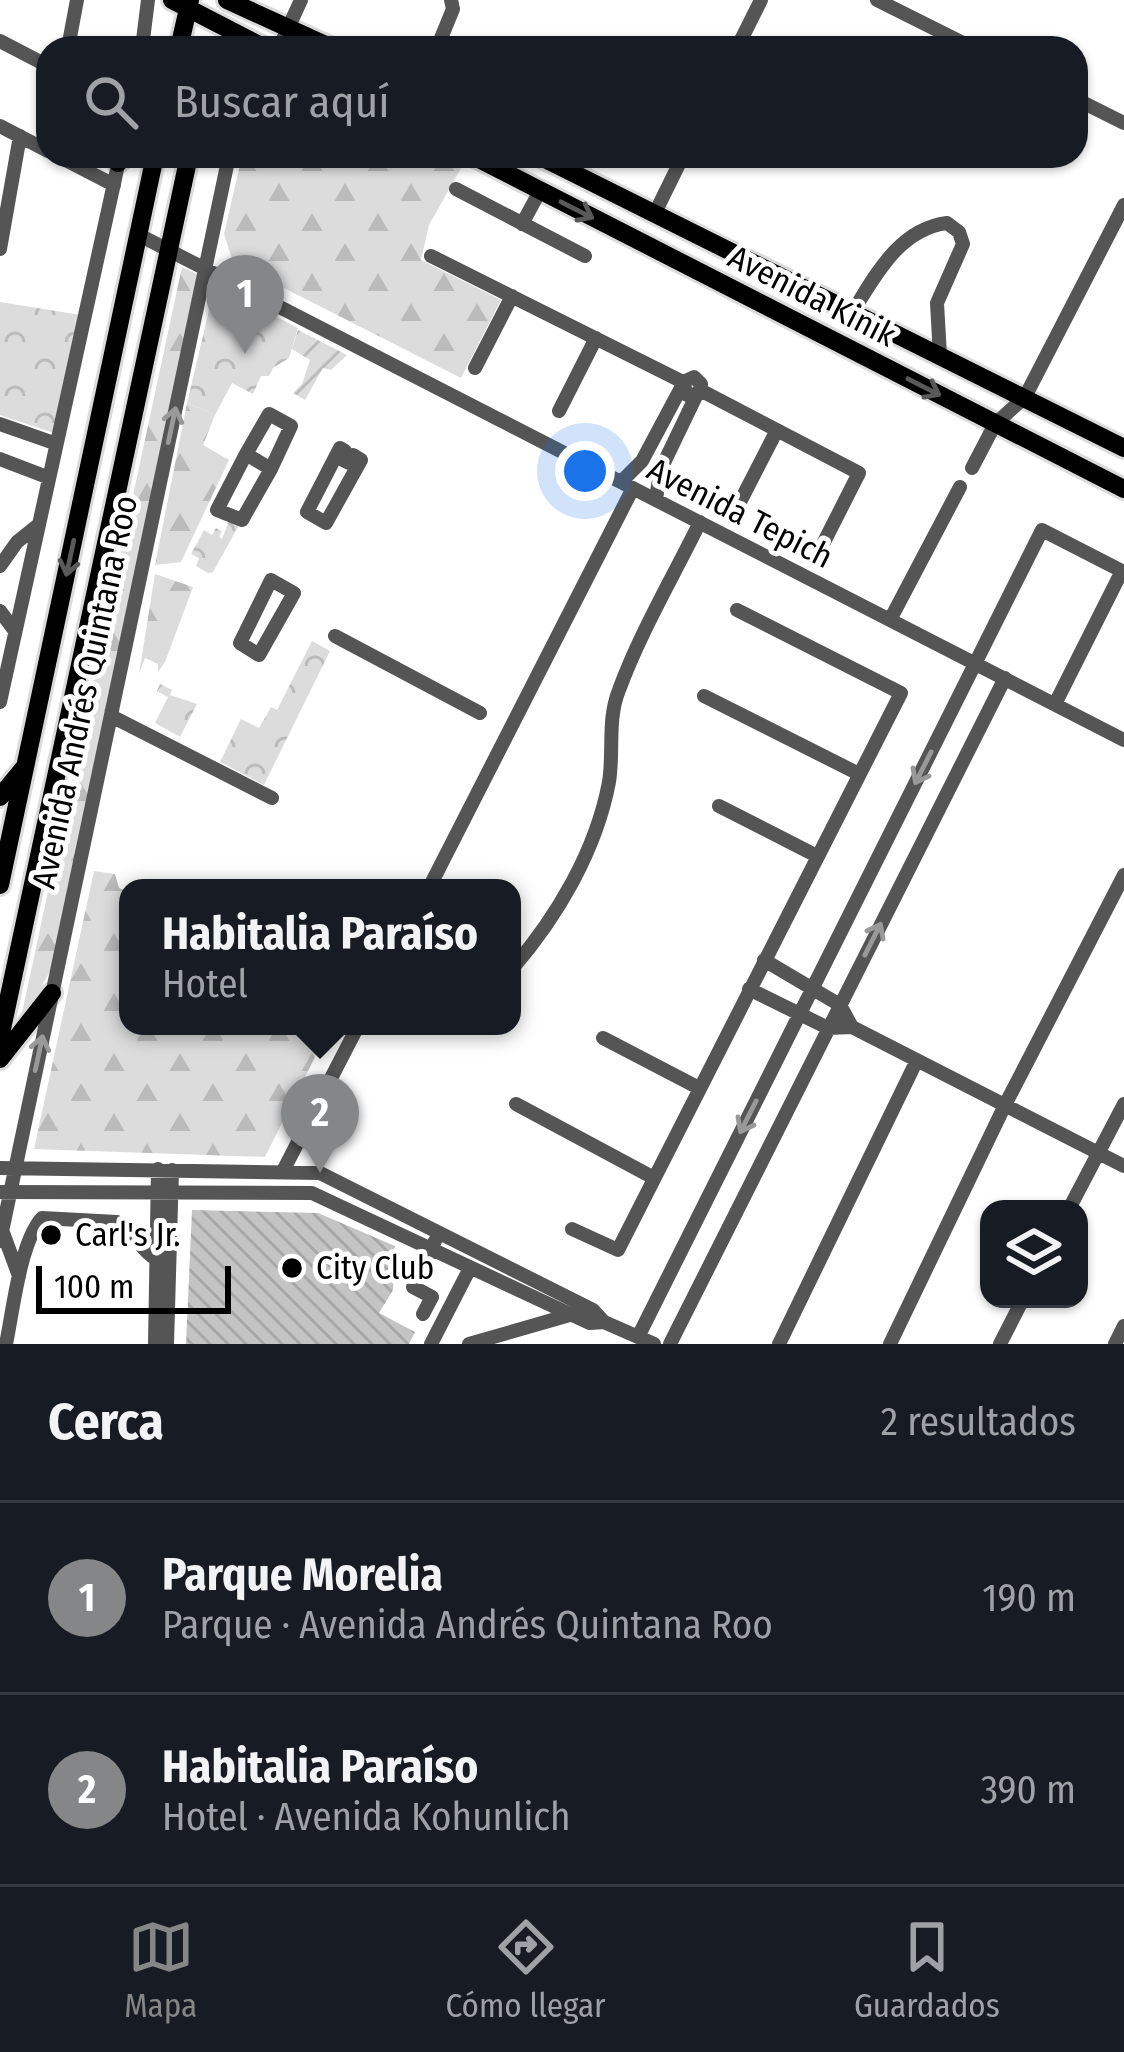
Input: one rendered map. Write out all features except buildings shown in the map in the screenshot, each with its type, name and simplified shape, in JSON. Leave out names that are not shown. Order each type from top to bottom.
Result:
[{"type":"main road","points":[[217,36],[225,0],[260,7],[310,36]]},
{"type":"main road","points":[[180,36],[183,3],[238,36]]},
{"type":"main road","name":"Avenida Andrés Quintana Roo","points":[[0,885],[153,168]]},
{"type":"main road","name":"Avenida Andrés Quintana Roo","points":[[0,1039],[186,168]]},
{"type":"main road","name":"Avenida Kinik","points":[[496,168],[1124,489]]},
{"type":"main road","points":[[521,181],[529,168]]},
{"type":"main road","name":"Avenida Kinik","points":[[560,168],[1124,448]]},
{"type":"main road","points":[[860,355],[875,325]]},
{"type":"main road","points":[[0,797],[26,765]]},
{"type":"main road","points":[[0,1059],[52,993]]},
{"type":"street","points":[[70,36],[77,0]]},
{"type":"street","points":[[144,36],[148,0]]},
{"type":"street","points":[[284,36],[301,0]]},
{"type":"street","points":[[442,36],[452,0]]},
{"type":"street","points":[[743,36],[761,0]]},
{"type":"street","points":[[878,0],[949,36]]},
{"type":"street","points":[[0,41],[36,60]]},
{"type":"street","points":[[1088,105],[1124,124]]},
{"type":"street","points":[[0,126],[36,145]]},
{"type":"street","points":[[0,249],[20,136]]},
{"type":"street","points":[[82,168],[113,184]]},
{"type":"street","points":[[0,702],[118,168]]},
{"type":"street","name":"Avenida Andrés Quintana Roo","points":[[1,1235],[7,1168],[52,993],[227,168]]},
{"type":"street","points":[[654,215],[677,168]]},
{"type":"street","points":[[456,189],[585,256]]},
{"type":"street","points":[[522,224],[540,191]]},
{"type":"street","points":[[972,467],[995,424],[1025,397],[1124,205]]},
{"type":"street","points":[[852,313],[884,262],[902,244],[931,225],[947,223],[959,232],[963,244],[938,303],[940,356]]},
{"type":"street","name":"Avenida Tepich","points":[[140,235],[1124,740]]},
{"type":"street","points":[[431,256],[596,338],[696,398],[777,430],[860,473],[823,544]]},
{"type":"street","points":[[475,368],[512,296]]},
{"type":"street","points":[[559,411],[596,338]]},
{"type":"street","points":[[432,879],[627,485],[680,389],[694,376],[701,383],[660,471],[656,500]]},
{"type":"street","points":[[268,414],[291,426],[242,520],[217,510],[246,454],[268,414]]},
{"type":"street","points":[[0,424],[55,443]]},
{"type":"street","points":[[740,502],[777,430]]},
{"type":"street","points":[[340,448],[345,451],[341,459],[349,463],[352,455],[361,460],[326,523],[307,512],[340,448]]},
{"type":"street","points":[[246,454],[271,469]]},
{"type":"street","points":[[0,459],[47,477]]},
{"type":"street","points":[[890,620],[960,487]]},
{"type":"street","points":[[521,959],[548,928],[599,820],[610,778],[610,724],[618,691],[700,522]]},
{"type":"street","points":[[0,566],[17,542],[37,526]]},
{"type":"street","points":[[638,1337],[1042,530],[1122,571],[1055,704]]},
{"type":"street","points":[[271,580],[294,593],[259,655],[240,644],[271,580]]},
{"type":"street","points":[[0,610],[15,631]]},
{"type":"street","points":[[572,1229],[618,1250],[901,693],[737,610]]},
{"type":"street","points":[[335,636],[480,713]]},
{"type":"street","points":[[670,1344],[1005,678]]},
{"type":"street","points":[[704,696],[860,774]]},
{"type":"street","points":[[111,716],[272,798]]},
{"type":"street","points":[[719,806],[818,856]]},
{"type":"street","points":[[890,1344],[1005,1105],[1124,875]]},
{"type":"street","points":[[764,960],[840,1005],[853,1027]]},
{"type":"street","points":[[749,989],[828,1028],[853,1027],[1124,1166]]},
{"type":"street","points":[[284,1171],[353,1035]]},
{"type":"street","points":[[603,1038],[699,1088]]},
{"type":"street","points":[[779,1344],[917,1060]]},
{"type":"street","points":[[516,1104],[654,1178]]},
{"type":"street","points":[[1074,1200],[1124,1104]]},
{"type":"street","points":[[7,1168],[320,1174],[440,1231],[575,1309]]},
{"type":"street","points":[[161,1341],[165,1170]]},
{"type":"street","points":[[5,1192],[312,1192],[470,1268],[654,1344]]},
{"type":"street","points":[[6,1344],[36,1223],[52,1216],[117,1222],[128,1227],[160,1270]]},
{"type":"street","points":[[423,1313],[432,1297],[413,1286],[440,1231]]},
{"type":"street","points":[[1,1235],[20,1280]]},
{"type":"street","points":[[431,1344],[470,1268]]},
{"type":"street","points":[[1000,1344],[1018,1308]]},
{"type":"street","points":[[469,1344],[575,1309]]},
{"type":"street","points":[[1115,1344],[1124,1326]]},
{"type":"green space","points":[[239,168],[461,168],[429,225],[421,260],[501,300],[461,378],[233,262],[224,234]]},
{"type":"green space","points":[[182,267],[199,275],[54,964],[19,1027]]},
{"type":"green space","points":[[215,285],[298,328],[289,358],[269,376],[261,376],[253,394],[232,383],[215,415],[187,403]]},
{"type":"green space","points":[[0,302],[81,315],[54,433],[0,415]]},
{"type":"green space","points":[[298,330],[347,355],[331,370],[323,368],[305,400],[293,393],[302,384],[310,360],[292,349]]},
{"type":"green space","points":[[187,403],[215,415],[203,445],[229,460],[181,562],[155,565]]},
{"type":"green space","points":[[230,518],[242,520],[213,572],[208,573],[196,566],[199,558],[191,554],[204,530],[212,535],[216,528],[222,531],[222,539]]},
{"type":"green space","points":[[155,574],[193,587],[165,662],[158,672],[158,664],[145,658],[139,674]]},
{"type":"green space","points":[[312,641],[330,651],[264,785],[220,762],[241,719],[259,728],[271,707],[277,710]]},
{"type":"green space","points":[[160,684],[172,690],[170,695],[197,704],[180,737],[155,723],[168,697],[157,691]]},
{"type":"green space","points":[[94,871],[115,874],[119,888],[119,1035],[326,1035],[265,1157],[34,1149]]},
{"type":"place","name":"Parque Morelia","points":[[245,354]]},
{"type":"place","name":"Habitalia Paraíso","points":[[320,1173]]},
{"type":"place","name":"Carl's Jr.","points":[[51,1235]]},
{"type":"place","name":"City Club","points":[[292,1268]]}]
